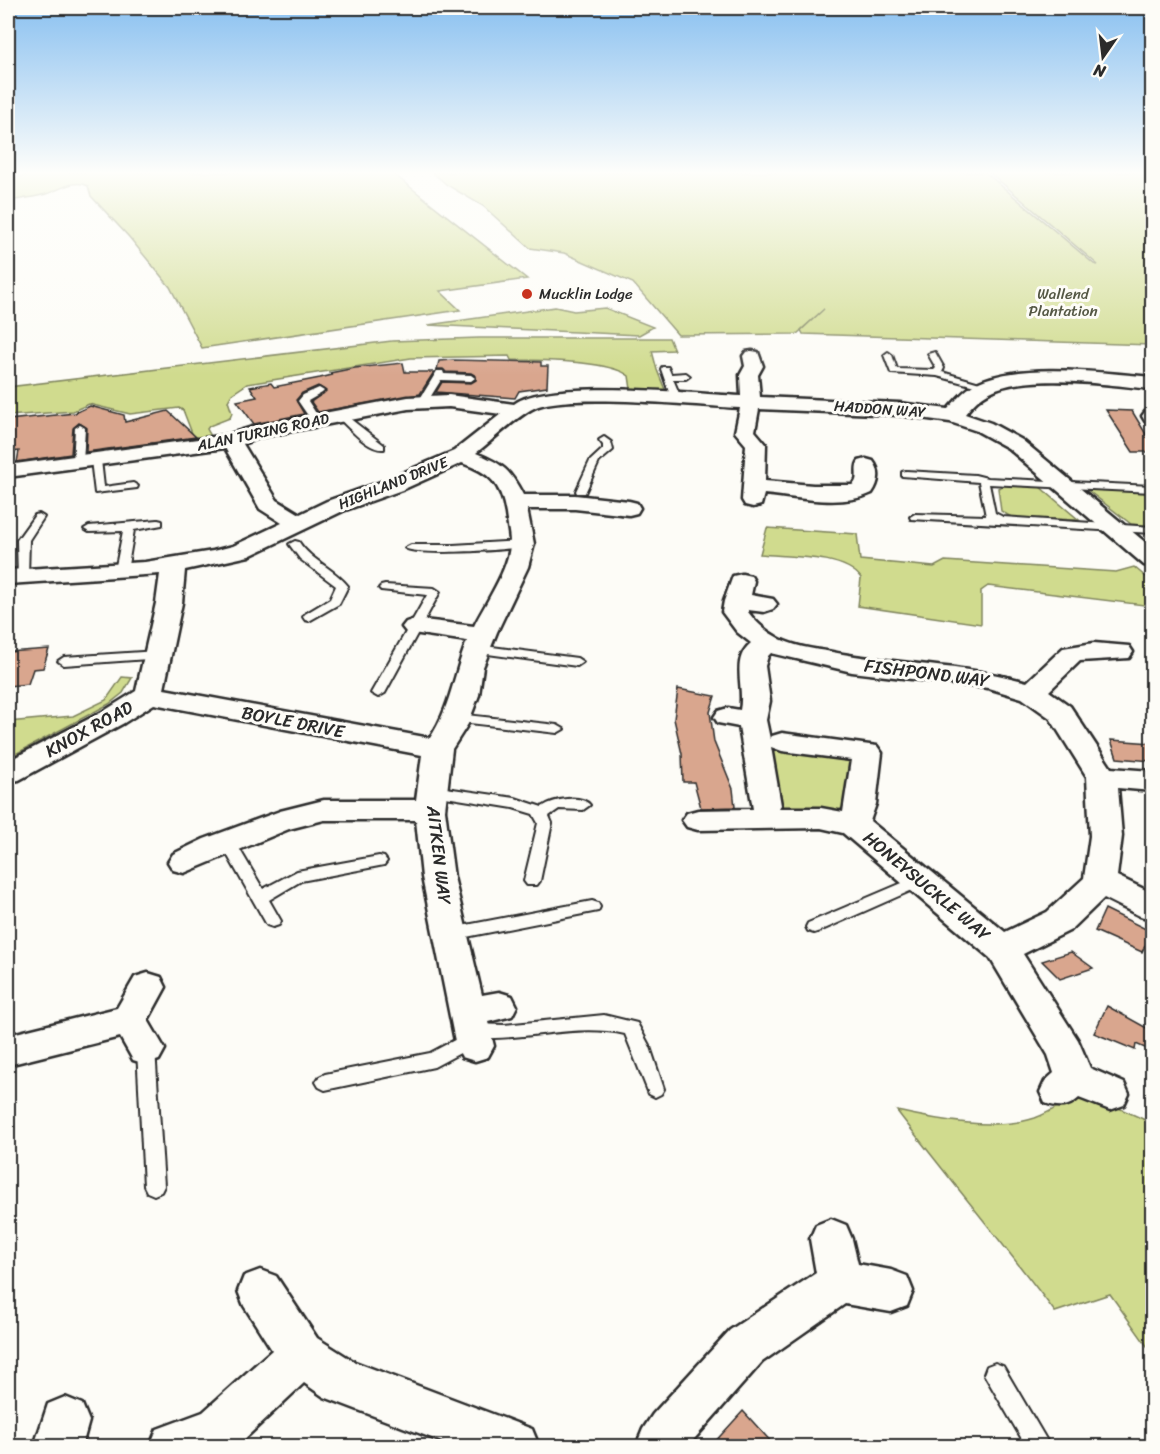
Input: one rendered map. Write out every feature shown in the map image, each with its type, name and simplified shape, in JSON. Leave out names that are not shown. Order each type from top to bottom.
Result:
[{"type":"street","points":[[749,358],[754,366],[749,375],[751,401],[745,432],[756,444],[754,493],[859,491],[865,488],[866,465]]},
{"type":"street","points":[[953,416],[968,399],[986,386],[1034,378],[1152,383]]},
{"type":"street","name":"HIGHLAND DRIVE","points":[[15,576],[173,566],[241,551],[291,534],[335,506],[394,485],[460,455],[517,411],[535,401],[560,396],[676,399]]},
{"type":"street","name":"HADDON WAY","points":[[676,399],[899,409],[953,416],[984,426],[1015,444],[1152,560]]},
{"type":"street","name":"ALAN TURING ROAD","points":[[8,471],[231,441],[256,432],[423,402],[449,401],[517,411]]},
{"type":"street","points":[[231,441],[268,504],[278,512],[291,534]]},
{"type":"street","name":"AITKEN WAY","points":[[460,455],[490,466],[503,477],[515,502],[522,544],[516,567],[480,642],[456,718],[436,749],[431,801],[438,877],[477,1027]]},
{"type":"street","points":[[515,502],[578,497],[629,508]]},
{"type":"street","name":"KNOX ROAD","points":[[8,773],[114,717],[149,695],[169,603],[173,566]]},
{"type":"street","name":"FISHPOND WAY","points":[[764,604],[739,591],[735,612],[746,627],[766,643],[852,664],[990,680],[1032,692],[1060,712],[1102,777]]},
{"type":"street","points":[[415,627],[480,642]]},
{"type":"street","points":[[766,643],[755,653],[752,666],[756,701],[740,718],[766,805]]},
{"type":"street","points":[[1032,692],[1065,649],[1120,652]]},
{"type":"street","name":"BOYLE DRIVE","points":[[149,695],[436,749]]},
{"type":"street","name":"HONEYSUCKLE WAY","points":[[782,742],[867,753],[861,804],[853,824]]},
{"type":"street","points":[[1152,781],[1102,777],[1106,836],[1100,882],[1152,908]]},
{"type":"street","points":[[184,862],[215,840],[324,810],[431,801]]},
{"type":"street","name":"HONEYSUCKLE WAY","points":[[698,820],[821,818],[853,824],[1002,949],[1065,1051],[1067,1085],[1110,1094]]},
{"type":"street","name":"HONEYSUCKLE WAY","points":[[1002,949],[1059,921],[1100,882]]},
{"type":"street","points":[[8,1050],[138,1035],[148,987]]},
{"type":"street","points":[[831,1239],[840,1282]]},
{"type":"street","points":[[660,1446],[670,1431],[746,1346],[840,1282],[891,1291]]},
{"type":"street","points":[[260,1291],[301,1354],[341,1380],[515,1446]]},
{"type":"street","points":[[174,1446],[218,1431],[301,1354]]},
{"type":"lane","points":[[932,354],[940,368],[937,373]]},
{"type":"lane","points":[[888,355],[894,371],[937,373],[986,386]]},
{"type":"lane","points":[[676,399],[667,373],[687,376]]},
{"type":"lane","points":[[423,402],[439,375],[471,378]]},
{"type":"lane","points":[[316,421],[303,402],[306,397],[319,391]]},
{"type":"lane","points":[[341,416],[381,447]]},
{"type":"lane","points":[[80,428],[87,461],[99,491],[133,486]]},
{"type":"lane","points":[[578,497],[595,461],[608,450],[608,444],[604,440]]},
{"type":"lane","points":[[906,474],[975,478],[988,481],[1152,489]]},
{"type":"lane","points":[[988,481],[984,483],[990,515],[1001,520]]},
{"type":"lane","points":[[15,576],[24,540],[39,517]]},
{"type":"lane","points":[[915,517],[1152,530]]},
{"type":"lane","points":[[88,529],[158,523]]},
{"type":"lane","points":[[121,571],[129,527]]},
{"type":"lane","points":[[291,534],[299,554],[336,578],[342,586],[335,601],[309,616]]},
{"type":"lane","points":[[411,548],[440,550],[466,546],[522,544]]},
{"type":"lane","points":[[378,693],[434,592],[385,588]]},
{"type":"lane","points":[[480,642],[577,662]]},
{"type":"lane","points":[[64,661],[158,655]]},
{"type":"lane","points":[[456,718],[557,729]]},
{"type":"lane","points":[[431,801],[529,806],[542,814],[545,823],[532,881]]},
{"type":"lane","points":[[542,814],[556,804],[583,805]]},
{"type":"lane","points":[[215,840],[260,898],[273,921]]},
{"type":"lane","points":[[260,898],[297,876],[379,861]]},
{"type":"lane","points":[[814,927],[921,880]]},
{"type":"lane","points":[[451,934],[592,907]]},
{"type":"lane","points":[[325,1082],[434,1059],[477,1027],[504,1032],[604,1022],[631,1028],[641,1047],[655,1089]]},
{"type":"lane","points":[[138,1035],[154,1186]]},
{"type":"lane","points":[[995,1374],[1039,1446]]},
{"type":"green space","points":[[131,240],[477,240],[527,279],[440,291],[460,310],[202,348],[170,287]]},
{"type":"green space","name":"Wallend Plantation","points":[[521,240],[1065,240],[1098,265],[1069,240],[1152,240],[1152,345],[803,334],[801,330],[797,334],[678,335],[633,283],[564,253],[530,248]]},
{"type":"green space","points":[[555,307],[574,311],[605,308],[653,327],[639,335],[428,325]]},
{"type":"green space","points":[[479,338],[669,338],[674,350],[652,351],[666,392],[631,389],[629,376],[606,367],[573,362],[511,360],[509,356],[411,358],[247,384],[232,394],[228,401],[232,413],[230,418],[209,426],[207,429],[212,438],[195,441],[183,410],[179,408],[130,414],[89,404],[73,411],[8,416],[8,387],[392,341]]},
{"type":"green space","points":[[1005,485],[1040,487],[1079,520],[1011,517],[1001,511],[998,488]]},
{"type":"green space","points":[[1086,489],[1152,493],[1152,526],[1131,524]]},
{"type":"green space","points":[[767,528],[857,534],[860,560],[934,567],[945,561],[1116,572],[1134,567],[1152,582],[1152,606],[988,586],[981,591],[981,624],[858,606],[861,578],[853,570],[814,558],[760,554]]},
{"type":"green space","points":[[122,677],[132,678],[123,693],[109,704],[8,758],[8,722],[73,716],[106,700]]},
{"type":"green space","points":[[769,747],[846,755],[852,760],[847,805],[839,810],[778,810]]},
{"type":"green space","points":[[1081,1095],[1103,1101],[1152,1123],[1152,1353],[1110,1294],[1055,1312],[897,1111],[948,1121],[1002,1124],[1035,1118]]},
{"type":"building","points":[[439,361],[541,362],[541,366],[548,366],[547,387],[519,391],[515,398],[436,392],[442,382],[471,383],[476,380],[476,376],[471,373],[446,372],[443,369],[437,369]]},
{"type":"building","points":[[403,363],[405,372],[434,372],[420,394],[318,412],[311,402],[326,391],[318,386],[302,393],[296,400],[304,414],[254,424],[237,401],[257,397],[250,387],[271,383],[274,387],[355,368]]},
{"type":"building","points":[[90,406],[124,415],[125,422],[168,411],[196,437],[86,452],[87,428],[79,423],[73,428],[71,454],[17,462],[19,451],[11,452],[12,444],[8,445],[8,420],[75,413]]},
{"type":"building","points":[[1106,410],[1132,411],[1152,444],[1152,452],[1133,452]]},
{"type":"building","points":[[49,649],[43,668],[33,669],[28,684],[8,686],[8,652]]},
{"type":"building","points":[[678,689],[715,696],[710,712],[714,742],[733,789],[735,807],[701,808],[694,782],[683,782],[682,754],[674,719]]},
{"type":"building","points":[[1111,740],[1152,743],[1152,761],[1117,758]]},
{"type":"building","points":[[1105,909],[1152,932],[1142,952],[1095,931]]},
{"type":"building","points":[[1071,952],[1093,968],[1060,979],[1042,961]]},
{"type":"building","points":[[1107,1006],[1152,1031],[1152,1051],[1136,1044],[1135,1050],[1094,1033]]},
{"type":"building","points":[[743,1411],[775,1446],[711,1446]]},
{"type":"place","name":"Mucklin Lodge","points":[[527,294]]}]
